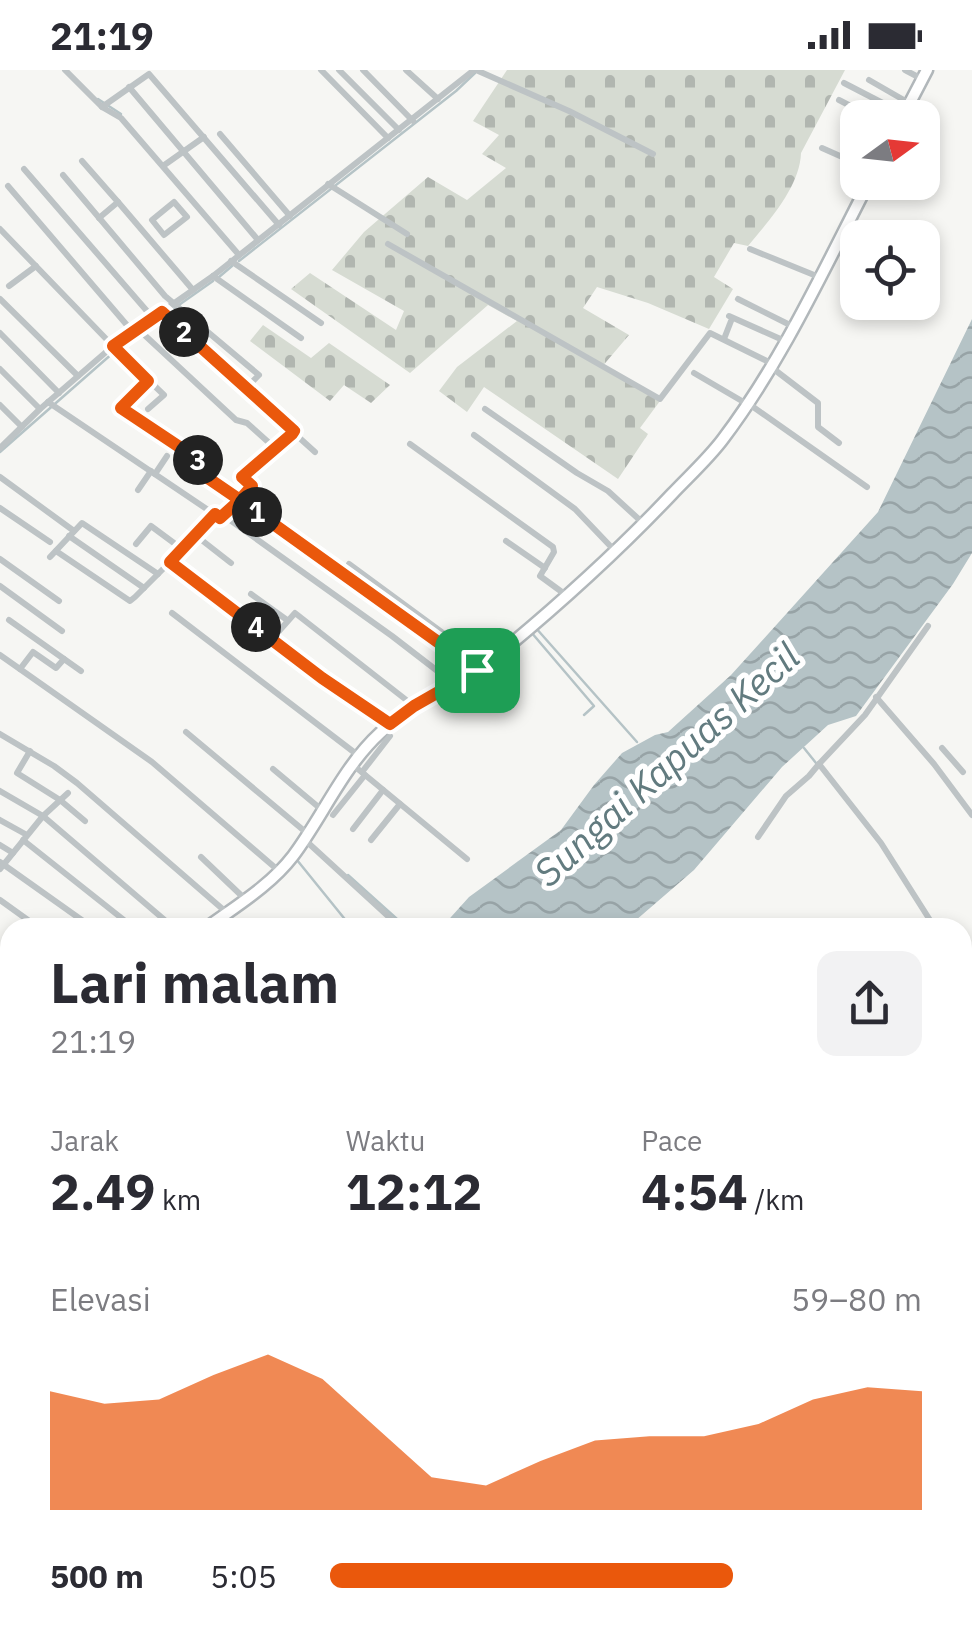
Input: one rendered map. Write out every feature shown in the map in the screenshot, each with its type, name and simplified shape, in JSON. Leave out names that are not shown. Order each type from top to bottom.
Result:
[{"type":"main road","points":[[911,100],[924,75]]},
{"type":"main road","points":[[219,918],[280,871],[390,730],[414,706],[481,667],[566,595],[616,552],[716,448],[786,342],[859,200]]},
{"type":"street","points":[[65,70],[102,107],[118,115],[239,255]]},
{"type":"street","points":[[321,70],[388,138]]},
{"type":"street","points":[[339,70],[399,130]]},
{"type":"street","points":[[363,70],[413,120]]},
{"type":"street","points":[[406,70],[438,100]]},
{"type":"street","points":[[460,70],[569,112],[653,154]]},
{"type":"street","points":[[905,70],[924,75]]},
{"type":"street","points":[[1,444],[113,346],[213,276],[473,72]]},
{"type":"street","points":[[102,107],[150,74],[279,225]]},
{"type":"street","points":[[868,80],[892,100]]},
{"type":"street","points":[[844,84],[880,100]]},
{"type":"street","points":[[129,87],[258,240]]},
{"type":"street","points":[[220,134],[290,216]]},
{"type":"street","points":[[163,166],[204,137]]},
{"type":"street","points":[[822,148],[840,156]]},
{"type":"street","points":[[82,161],[193,290]]},
{"type":"street","points":[[24,168],[153,318]]},
{"type":"street","points":[[63,175],[174,304],[259,375],[246,388]]},
{"type":"street","points":[[328,184],[407,234]]},
{"type":"street","points":[[8,186],[135,330],[236,420],[247,423],[276,449]]},
{"type":"street","points":[[182,209],[192,200]]},
{"type":"street","points":[[99,218],[118,202]]},
{"type":"street","points":[[174,202],[182,209],[188,217],[166,234],[153,222],[174,202]]},
{"type":"street","points":[[0,229],[163,394],[148,409]]},
{"type":"street","points":[[388,244],[660,398],[710,333],[724,339],[772,366],[818,403],[818,427],[839,443]]},
{"type":"street","points":[[750,249],[819,277]]},
{"type":"street","points":[[231,261],[320,324]]},
{"type":"street","points":[[9,286],[36,266]]},
{"type":"street","points":[[213,276],[301,338]]},
{"type":"street","points":[[738,298],[794,327]]},
{"type":"street","points":[[0,299],[78,376]]},
{"type":"street","points":[[162,312],[315,452]]},
{"type":"street","points":[[724,339],[730,318],[786,342]]},
{"type":"street","points":[[0,333],[59,392]]},
{"type":"street","points":[[0,369],[40,409]]},
{"type":"street","points":[[694,373],[747,404],[867,488]]},
{"type":"street","points":[[148,381],[121,408],[205,464],[203,475],[481,667]]},
{"type":"street","points":[[51,403],[392,636],[454,683]]},
{"type":"street","points":[[0,405],[22,427]]},
{"type":"street","points":[[486,409],[614,496],[644,524]]},
{"type":"street","points":[[158,574],[82,523],[53,554],[132,600],[158,574],[180,548],[240,500],[252,486],[242,477],[294,433]]},
{"type":"street","points":[[474,435],[575,509],[616,552]]},
{"type":"street","points":[[410,444],[554,548],[541,577],[566,595]]},
{"type":"street","points":[[138,490],[167,456]]},
{"type":"street","points":[[0,477],[144,588]]},
{"type":"street","points":[[0,508],[50,542]]},
{"type":"street","points":[[219,516],[198,538],[231,564]]},
{"type":"street","points":[[136,544],[151,526],[180,548]]},
{"type":"street","points":[[506,541],[545,568]]},
{"type":"street","points":[[0,559],[59,601]]},
{"type":"street","points":[[167,563],[390,730]]},
{"type":"street","points":[[349,564],[481,667]]},
{"type":"street","points":[[0,586],[62,631]]},
{"type":"street","points":[[251,594],[287,620]]},
{"type":"street","points":[[272,639],[296,613],[414,706]]},
{"type":"street","points":[[172,614],[467,859]]},
{"type":"street","points":[[9,620],[82,671]]},
{"type":"street","points":[[758,837],[786,796],[810,776],[864,715],[928,626]]},
{"type":"street","points":[[20,669],[33,652],[57,668],[64,658]]},
{"type":"street","points":[[0,654],[152,762],[280,871]]},
{"type":"street","points":[[876,698],[970,810]]},
{"type":"street","points":[[186,732],[306,836],[391,918]]},
{"type":"street","points":[[0,734],[76,783],[227,912]]},
{"type":"street","points":[[942,748],[962,772]]},
{"type":"street","points":[[30,752],[16,772],[60,800],[84,821]]},
{"type":"street","points":[[939,774],[954,763]]},
{"type":"street","points":[[819,764],[880,843],[929,918]]},
{"type":"street","points":[[273,770],[328,812]]},
{"type":"street","points":[[352,829],[383,790]]},
{"type":"street","points":[[0,791],[43,816],[162,918]]},
{"type":"street","points":[[68,793],[1,865],[79,918]]},
{"type":"street","points":[[371,840],[400,804]]},
{"type":"street","points":[[0,820],[122,918]]},
{"type":"street","points":[[0,845],[13,853]]},
{"type":"street","points":[[201,857],[246,900]]},
{"type":"street","points":[[0,900],[25,918]]},
{"type":"green space","points":[[507,70],[845,70],[801,153],[795,178],[782,203],[748,246],[734,243],[714,277],[733,289],[709,329],[597,287],[583,308],[629,335],[601,368],[660,401],[640,428],[648,434],[618,479],[484,387],[467,412],[439,391],[457,367],[517,321],[488,305],[410,373],[291,289],[310,273],[396,330],[404,311],[332,270],[364,232],[428,177],[467,200],[506,168],[482,154],[499,135],[473,121]]},
{"type":"green space","points":[[263,325],[311,358],[329,343],[390,385],[371,403],[344,385],[330,401],[250,341]]},
{"type":"water","name":"Sungai Kapuas Kecil","points":[[972,319],[972,553],[856,716],[828,725],[782,767],[694,870],[638,918],[450,918],[469,897],[561,830],[622,753],[668,732],[731,675],[878,512]]},
{"type":"waterway","points":[[239,261],[475,73]]},
{"type":"waterway","points":[[98,99],[121,114]]},
{"type":"waterway","points":[[219,277],[232,266]]},
{"type":"waterway","points":[[0,452],[122,345],[213,281]]},
{"type":"waterway","name":"Sungai Kapuas Kecil","points":[[535,627],[637,742]]},
{"type":"waterway","points":[[531,632],[594,706],[584,715]]},
{"type":"waterway","points":[[804,748],[816,763]]},
{"type":"waterway","points":[[279,879],[297,860],[344,918]]},
{"type":"waterway","points":[[348,875],[396,918]]},
{"type":"route","points":[[477,670],[240,500],[252,486],[242,477],[294,431],[162,312],[113,346],[148,381],[121,408],[205,464],[202,474],[240,500],[220,518],[215,514],[170,562],[322,678],[390,724],[477,670]]}]
